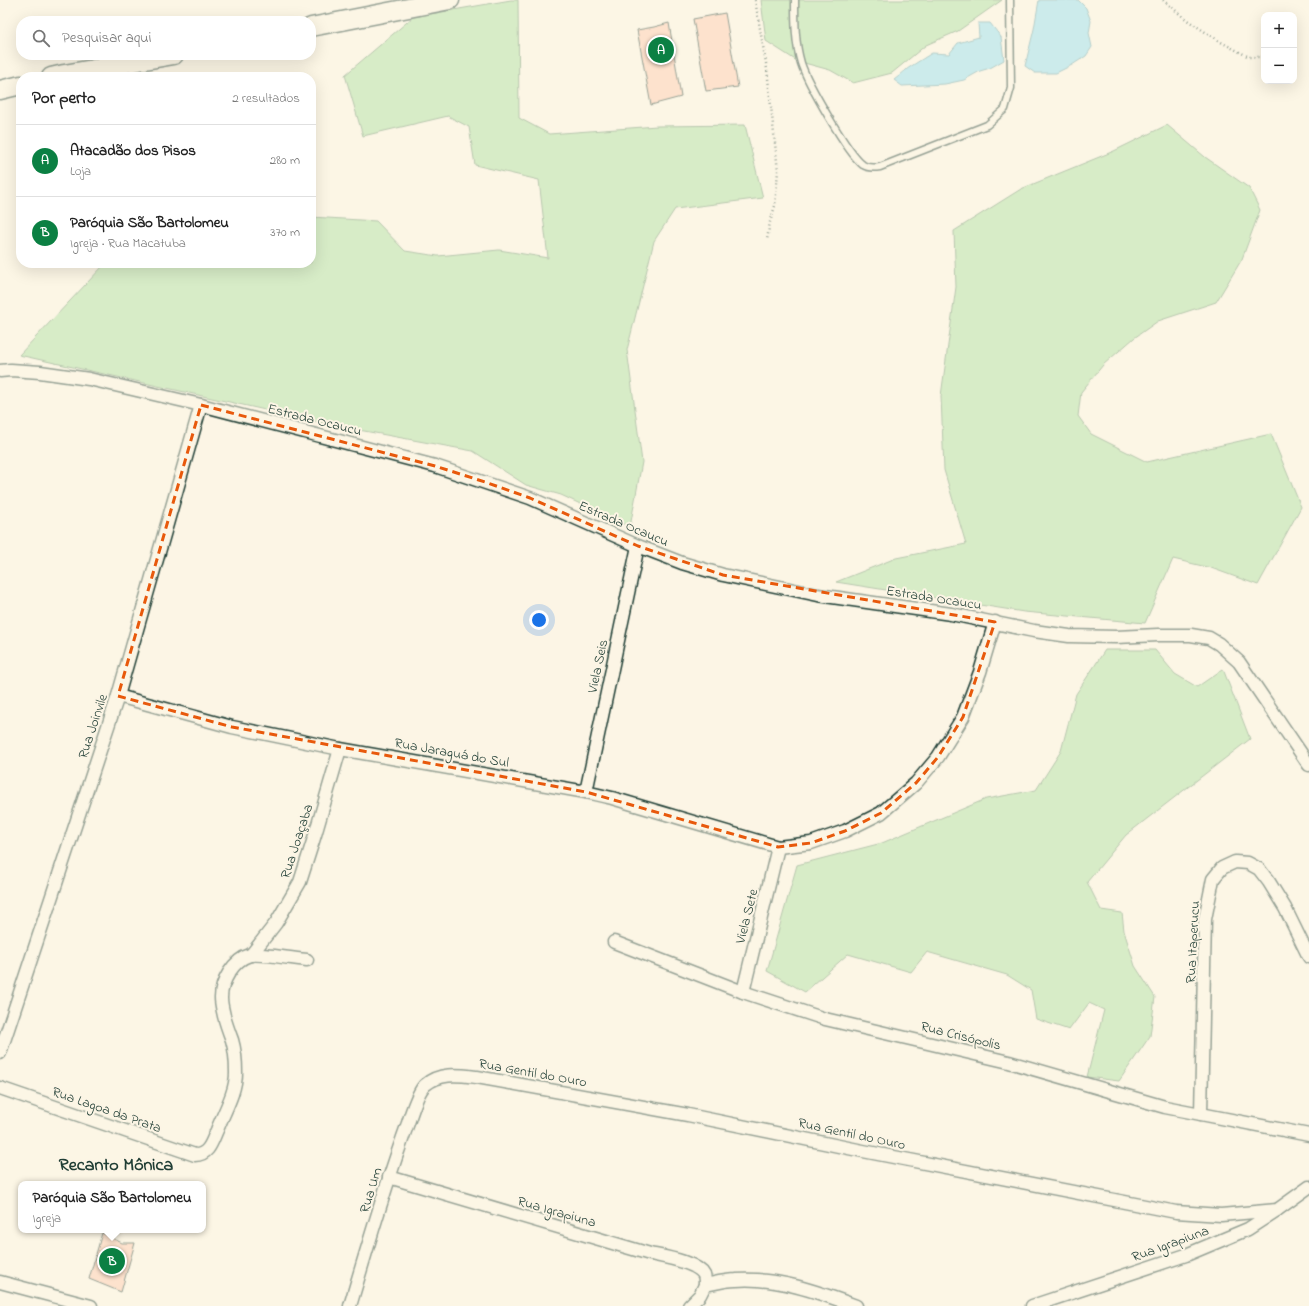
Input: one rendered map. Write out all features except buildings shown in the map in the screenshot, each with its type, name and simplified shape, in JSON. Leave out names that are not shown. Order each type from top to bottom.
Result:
[{"type":"main road","points":[[316,25],[450,0]]},
{"type":"main road","points":[[76,72],[145,60]]},
{"type":"main road","points":[[0,90],[16,86]]},
{"type":"street","name":"Estrada Ocaucu","points":[[0,371],[11,370],[40,372],[89,379],[201,405],[435,466],[478,479],[530,498],[638,546],[682,563],[736,578],[818,595],[951,614],[1034,631],[1069,636],[1116,637],[1158,635],[1209,638],[1219,644],[1239,662],[1309,766]]},
{"type":"street","name":"Rua Joinvile","points":[[0,1053],[118,696],[201,405]]},
{"type":"street","name":"Viela Seis","points":[[586,792],[638,546]]},
{"type":"street","points":[[778,847],[811,843],[845,831],[881,813],[916,783],[938,757],[962,717],[980,672],[995,622]]},
{"type":"street","name":"Rua Jaraguá do Sul","points":[[118,696],[232,727],[340,749],[586,792],[612,798],[778,847]]},
{"type":"street","name":"Rua Joaçaba","points":[[205,1153],[211,1144],[232,1093],[236,1075],[236,1061],[232,1041],[224,1017],[221,998],[223,984],[230,971],[239,960],[251,955],[276,923],[300,882],[340,749]]},
{"type":"street","name":"Viela Sete","points":[[743,992],[778,847]]},
{"type":"street","name":"Rua Itaperucu","points":[[1201,1114],[1205,919],[1213,879],[1222,868],[1236,862],[1248,863],[1259,869],[1285,908],[1309,957]]},
{"type":"street","name":"Rua Crisópolis","points":[[614,942],[743,992],[825,1019],[1009,1062],[1165,1107],[1309,1135]]},
{"type":"street","points":[[251,955],[307,960]]},
{"type":"street","name":"Rua Gentil do Ouro","points":[[424,1086],[436,1077],[451,1075],[477,1076],[688,1115],[1037,1186],[1176,1212],[1221,1215],[1277,1210]]},
{"type":"street","name":"Rua Um","points":[[352,1306],[389,1177],[415,1104],[424,1086]]},
{"type":"street","name":"Rua Lagoa da Prata","points":[[0,1088],[195,1155],[205,1153]]},
{"type":"street","name":"Rua Igrapiuna","points":[[389,1177],[650,1254],[684,1262],[696,1268],[704,1275],[705,1285]]},
{"type":"street","name":"Rua Igrapiuna","points":[[1032,1306],[1186,1255],[1248,1229],[1309,1187]]},
{"type":"street","points":[[689,1306],[700,1295],[705,1285],[735,1280],[764,1280],[795,1286],[856,1306]]},
{"type":"street","points":[[0,1282],[91,1306]]},
{"type":"lane","points":[[795,0],[797,42],[802,64],[811,85],[843,140],[856,159],[864,165],[872,168],[880,167],[987,125],[1004,109],[1011,88],[1010,0]]},
{"type":"path","points":[[755,0],[767,69],[778,171],[775,206],[770,222],[767,240]]},
{"type":"path","points":[[1163,0],[1187,20],[1219,41],[1249,57],[1261,57]]},
{"type":"highlighted area","points":[[201,405],[435,466],[485,482],[530,498],[638,546],[723,575],[995,622],[963,717],[938,757],[916,783],[881,813],[845,831],[811,843],[778,847],[586,792],[232,727],[118,696]]},
{"type":"green space","points":[[518,0],[519,118],[549,134],[657,126],[745,125],[763,198],[675,209],[654,241],[627,350],[642,462],[630,527],[561,495],[526,485],[473,451],[337,426],[19,355],[101,268],[316,268],[316,217],[376,221],[405,251],[438,256],[499,250],[548,258],[539,180],[475,165],[469,127],[448,116],[363,136],[345,75],[413,17]]},
{"type":"green space","points":[[761,0],[1002,0],[958,31],[926,45],[892,73],[853,83],[830,70],[797,61],[766,41]]},
{"type":"green space","points":[[1167,125],[1205,157],[1249,188],[1260,210],[1242,259],[1216,302],[1158,321],[1134,338],[1103,365],[1081,392],[1078,416],[1091,434],[1147,462],[1271,434],[1301,507],[1258,585],[1211,568],[1173,559],[1145,623],[1024,612],[836,582],[896,558],[966,544],[944,470],[941,396],[956,287],[954,231],[1021,189],[1114,151]]},
{"type":"green space","points":[[1105,650],[1155,650],[1175,674],[1197,687],[1223,669],[1250,739],[1126,835],[1087,882],[1101,910],[1122,913],[1124,931],[1135,966],[1155,997],[1150,1036],[1119,1081],[1087,1077],[1104,1010],[1089,1003],[1069,1030],[1036,1019],[1031,990],[1007,975],[927,952],[911,972],[848,954],[805,992],[767,971],[797,865],[882,843],[986,799],[1036,790],[1061,751],[1076,694]]},
{"type":"water","points":[[1039,0],[1078,0],[1086,8],[1091,21],[1089,33],[1092,47],[1086,56],[1056,73],[1035,73],[1025,66]]},
{"type":"water","points":[[978,23],[990,23],[1001,37],[1004,60],[964,80],[945,84],[902,86],[894,80],[910,67],[932,53],[949,54],[958,43],[979,37]]},
{"type":"place","name":"Atacadão dos Pisos","points":[[661,50]]},
{"type":"place","name":"Paróquia São Bartolomeu","points":[[112,1261]]},
{"type":"district","name":"Recanto Mônica","points":[[116,1164]]}]
